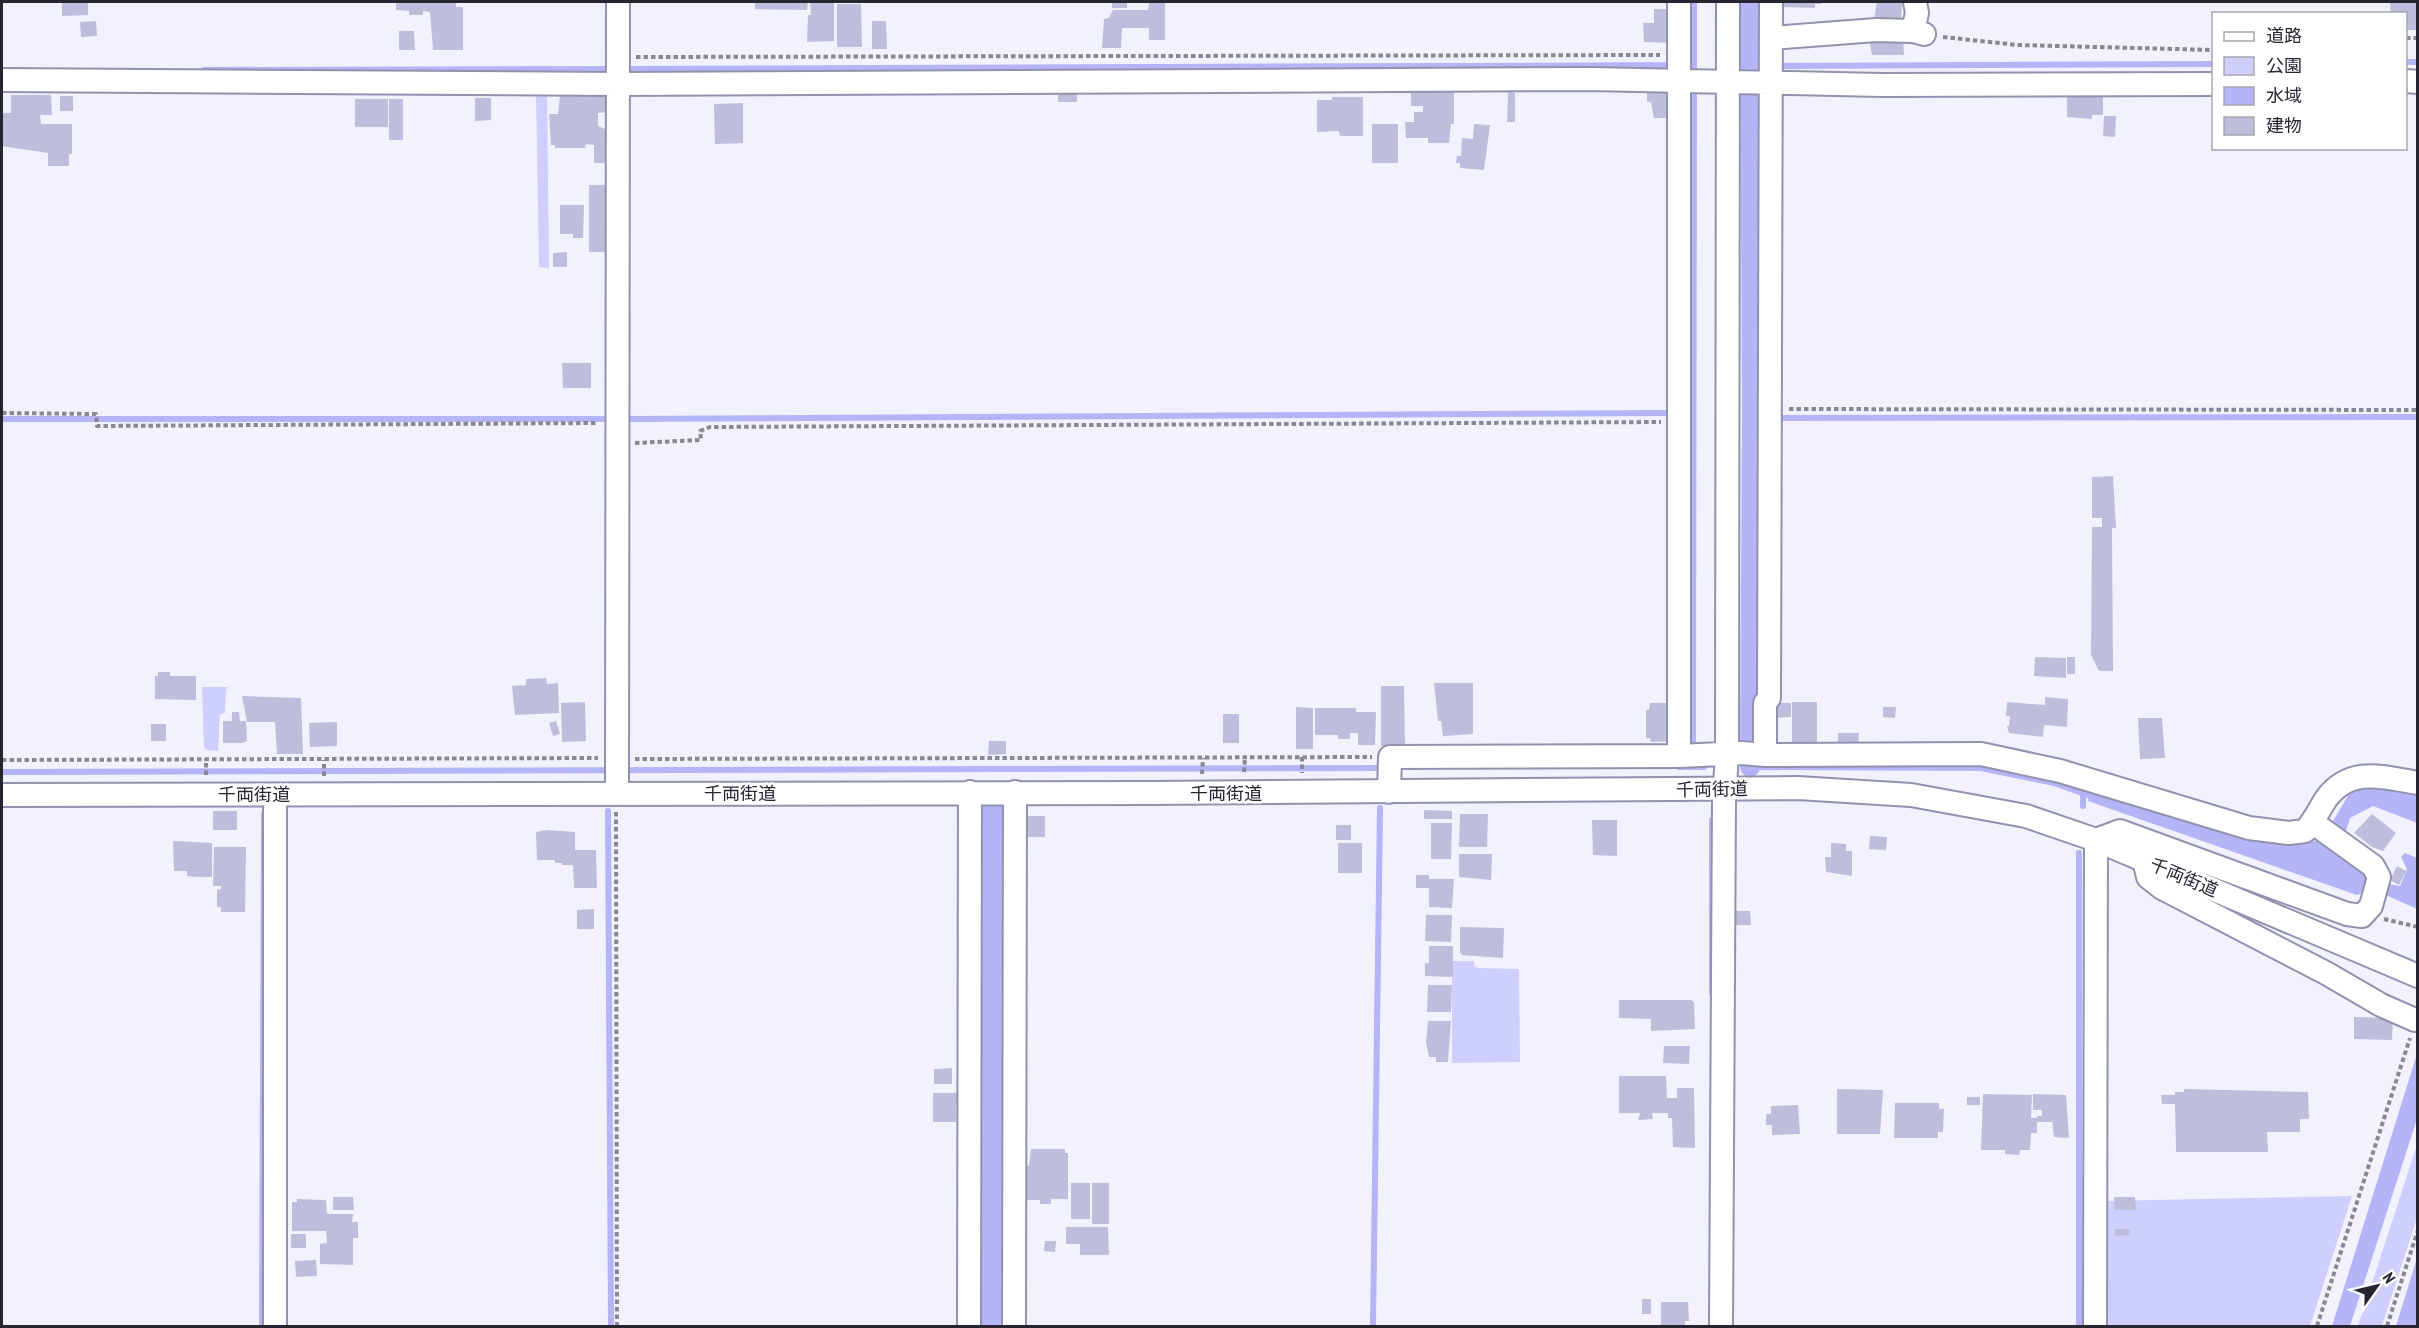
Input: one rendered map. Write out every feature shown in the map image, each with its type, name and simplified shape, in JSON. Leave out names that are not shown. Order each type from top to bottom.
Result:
[{"type":"street","points":[[617,773],[620,433],[618,2]]},
{"type":"street","points":[[1679,2],[1684,71],[1679,756]]},
{"type":"street","points":[[1722,1326],[1725,789],[1747,754],[1769,698],[1770,409],[1750,82],[1728,2]]},
{"type":"street","points":[[1747,754],[1750,82],[1772,38],[1771,2]]},
{"type":"street","points":[[1772,38],[1876,30],[1919,33],[1916,2]]},
{"type":"street","points":[[2,80],[620,69],[1684,71],[1750,82],[2212,84]]},
{"type":"street","points":[[1389,771],[1747,754],[1981,754],[2060,771],[2265,832],[2325,832],[2373,866],[2378,887],[2362,916],[2347,914],[2120,831],[2096,840],[2095,1326]]},
{"type":"street","name":"千両街道","points":[[2,795],[275,795],[617,773],[970,792],[1015,792],[1389,771],[1725,789],[1843,789],[1922,796],[2026,816],[2096,840],[2411,973]]},
{"type":"street","points":[[2325,832],[2327,798],[2341,783],[2355,777],[2370,775],[2418,783]]},
{"type":"street","points":[[969,1326],[970,792]]},
{"type":"street","points":[[1014,1326],[1015,792]]},
{"type":"street","points":[[275,795],[275,1326]]},
{"type":"street","points":[[2144,860],[2148,877],[2162,888],[2296,957],[2380,1005],[2415,1020]]},
{"type":"path","points":[[1919,33],[1967,41],[2018,45],[2212,50]]},
{"type":"path","points":[[620,69],[746,58],[811,57],[1684,71]]},
{"type":"path","points":[[1770,409],[2418,410]]},
{"type":"path","points":[[2,413],[96,414],[97,424],[620,433],[700,441],[700,431],[710,427],[1492,421],[1680,422]]},
{"type":"path","points":[[206,759],[206,766]]},
{"type":"path","points":[[2,760],[206,759],[617,773],[1203,759],[1302,759],[1389,771]]},
{"type":"path","points":[[1202,777],[1203,759]]},
{"type":"path","points":[[1244,776],[1245,759]]},
{"type":"path","points":[[1302,759],[1302,776]]},
{"type":"path","points":[[617,773],[615,839],[617,1326]]},
{"type":"path","points":[[2362,916],[2418,927]]},
{"type":"path","points":[[2317,1326],[2395,1092],[2415,1020]]},
{"type":"path","points":[[2386,1326],[2418,1230]]},
{"type":"green space","points":[[536,93],[547,93],[549,268],[539,267]]},
{"type":"green space","points":[[202,687],[229,687],[226,689],[225,713],[220,714],[218,751],[206,750],[204,746]]},
{"type":"green space","points":[[1452,961],[1474,961],[1474,966],[1478,968],[1519,969],[1520,1062],[1452,1063]]},
{"type":"green space","points":[[2417,1145],[2417,1218],[2382,1326],[2358,1326]]},
{"type":"green space","points":[[2352,1196],[2310,1326],[2105,1326],[2107,1201]]},
{"type":"water","points":[[2384,786],[2417,795],[2417,823],[2373,806],[2350,818],[2346,831],[2339,833],[2336,855],[2345,858],[2373,882],[2371,889],[2357,895],[2088,801],[2089,790],[2281,843],[2311,842],[2323,838],[2352,789]]},
{"type":"water","points":[[2405,853],[2417,858],[2417,909],[2386,895],[2389,884],[2400,886],[2407,869],[2401,857]]},
{"type":"water","points":[[2417,1054],[2417,1119],[2350,1326],[2332,1326]]},
{"type":"water","points":[[2417,1258],[2417,1326],[2396,1326]]},
{"type":"building","points":[[62,2],[88,2],[88,15],[62,16]]},
{"type":"building","points":[[396,2],[456,2],[456,7],[463,7],[463,50],[433,50],[430,12],[423,11],[423,15],[409,15],[409,11],[396,10]]},
{"type":"building","points":[[755,2],[808,2],[807,10],[755,9]]},
{"type":"building","points":[[810,2],[834,2],[834,41],[807,42],[808,15],[811,15]]},
{"type":"building","points":[[1112,2],[1127,2],[1127,8],[1112,8]]},
{"type":"building","points":[[1149,2],[1165,2],[1165,40],[1149,40],[1149,28],[1122,28],[1121,48],[1102,48],[1104,19],[1109,18],[1113,10],[1148,10]]},
{"type":"building","points":[[1780,2],[1821,2],[1821,4],[1815,4],[1815,8],[1780,7]]},
{"type":"building","points":[[1877,2],[1902,2],[1901,23],[1874,19]]},
{"type":"building","points":[[2390,2],[2416,2],[2416,30],[2407,30],[2407,12],[2391,12]]},
{"type":"building","points":[[837,4],[861,4],[862,47],[837,47]]},
{"type":"building","points":[[1654,9],[1673,9],[1673,43],[1644,42],[1643,23],[1654,23]]},
{"type":"building","points":[[96,21],[97,36],[81,37],[80,22]]},
{"type":"building","points":[[872,21],[886,21],[887,49],[872,49]]},
{"type":"building","points":[[399,31],[414,31],[415,50],[399,50]]},
{"type":"building","points":[[1903,37],[1904,55],[1872,55],[1869,38]]},
{"type":"building","points":[[1411,90],[1454,90],[1454,124],[1451,124],[1449,143],[1428,143],[1428,138],[1406,138],[1405,122],[1414,122],[1414,112],[1423,112],[1423,106],[1411,106]]},
{"type":"building","points":[[1670,91],[1670,118],[1654,118],[1651,102],[1647,102],[1647,92]]},
{"type":"building","points":[[2067,91],[2103,91],[2103,115],[2092,115],[2092,119],[2067,117]]},
{"type":"building","points":[[1508,92],[1515,93],[1515,122],[1507,122]]},
{"type":"building","points":[[596,93],[609,93],[609,112],[598,113],[598,126],[610,131],[610,163],[594,163],[594,145],[586,144],[585,148],[555,148],[555,145],[551,145],[549,114],[558,114],[560,96],[596,96]]},
{"type":"building","points":[[1058,93],[1077,93],[1077,102],[1058,102]]},
{"type":"building","points":[[11,95],[51,95],[52,115],[40,115],[41,124],[72,124],[72,154],[69,154],[69,166],[48,166],[48,153],[2,146],[2,113],[11,113]]},
{"type":"building","points":[[60,96],[73,96],[73,111],[60,111]]},
{"type":"building","points":[[1332,97],[1363,97],[1363,136],[1340,136],[1339,131],[1317,132],[1317,100],[1332,100]]},
{"type":"building","points":[[475,98],[491,98],[491,120],[475,121]]},
{"type":"building","points":[[355,99],[388,99],[388,127],[355,127]]},
{"type":"building","points":[[389,99],[403,99],[403,140],[389,140]]},
{"type":"building","points":[[743,103],[743,143],[715,144],[714,104]]},
{"type":"building","points":[[2104,116],[2116,116],[2115,137],[2103,136]]},
{"type":"building","points":[[1372,124],[1398,124],[1398,163],[1372,163]]},
{"type":"building","points":[[1474,124],[1490,125],[1484,170],[1460,168],[1460,163],[1456,163],[1457,156],[1461,156],[1462,138],[1473,139]]},
{"type":"building","points":[[589,185],[608,185],[608,252],[589,252]]},
{"type":"building","points":[[560,205],[584,205],[583,238],[573,238],[573,234],[560,234]]},
{"type":"building","points":[[567,252],[567,267],[553,267],[553,253]]},
{"type":"building","points":[[562,363],[591,363],[591,388],[563,388]]},
{"type":"building","points":[[2113,476],[2116,528],[2112,528],[2113,671],[2099,671],[2091,655],[2092,527],[2102,527],[2102,518],[2092,518],[2092,477]]},
{"type":"building","points":[[2035,657],[2066,658],[2066,678],[2034,676]]},
{"type":"building","points":[[2067,657],[2075,657],[2075,674],[2067,674]]},
{"type":"building","points":[[158,672],[170,672],[170,676],[196,676],[196,700],[155,699],[155,676],[158,676]]},
{"type":"building","points":[[546,678],[547,684],[558,683],[559,713],[515,715],[512,686],[526,685],[526,679]]},
{"type":"building","points":[[1434,683],[1473,683],[1473,734],[1443,736],[1441,721],[1438,721]]},
{"type":"building","points":[[1381,686],[1404,686],[1405,745],[1381,746]]},
{"type":"building","points":[[242,696],[301,698],[303,754],[277,754],[275,722],[247,722]]},
{"type":"building","points":[[2045,697],[2068,699],[2067,727],[2044,725],[2043,737],[2009,733],[2007,726],[2009,726],[2010,716],[2006,716],[2007,702],[2045,705]]},
{"type":"building","points":[[585,702],[586,741],[562,742],[561,703]]},
{"type":"building","points":[[1792,702],[1817,702],[1817,745],[1792,744]]},
{"type":"building","points":[[1650,703],[1672,703],[1673,741],[1651,742],[1650,738],[1646,738],[1646,710],[1649,710]]},
{"type":"building","points":[[1774,703],[1791,703],[1791,717],[1774,718]]},
{"type":"building","points":[[1296,707],[1313,708],[1313,749],[1296,749]]},
{"type":"building","points":[[1883,707],[1896,707],[1895,718],[1883,717]]},
{"type":"building","points":[[1315,708],[1356,708],[1356,712],[1376,712],[1375,745],[1358,745],[1358,733],[1350,733],[1350,739],[1338,739],[1338,735],[1315,735]]},
{"type":"building","points":[[232,712],[239,712],[240,721],[246,721],[247,741],[223,743],[223,721],[232,721]]},
{"type":"building","points":[[1223,714],[1239,714],[1239,743],[1223,743]]},
{"type":"building","points":[[2138,718],[2162,718],[2165,758],[2140,759]]},
{"type":"building","points":[[556,721],[560,734],[553,736],[549,723]]},
{"type":"building","points":[[337,722],[337,746],[310,747],[309,723]]},
{"type":"building","points":[[151,724],[166,724],[166,741],[151,741]]},
{"type":"building","points":[[1838,733],[1859,733],[1858,747],[1838,747]]},
{"type":"building","points":[[989,741],[1006,741],[1006,754],[988,755]]},
{"type":"building","points":[[1424,810],[1452,811],[1452,819],[1424,819]]},
{"type":"building","points":[[213,811],[237,811],[237,830],[213,830]]},
{"type":"building","points":[[1460,814],[1488,814],[1487,847],[1459,847]]},
{"type":"building","points":[[2372,814],[2396,833],[2383,851],[2372,847],[2354,833]]},
{"type":"building","points":[[1025,816],[1045,816],[1045,837],[1025,837]]},
{"type":"building","points":[[1592,820],[1617,820],[1617,856],[1593,855]]},
{"type":"building","points":[[1431,823],[1452,823],[1451,859],[1431,859]]},
{"type":"building","points":[[1336,825],[1351,825],[1351,840],[1336,840]]},
{"type":"building","points":[[547,830],[575,832],[575,850],[596,850],[597,888],[574,888],[573,865],[562,865],[562,863],[555,863],[555,860],[537,860],[536,832]]},
{"type":"building","points":[[1870,836],[1887,837],[1886,850],[1869,849]]},
{"type":"building","points":[[173,841],[212,843],[212,877],[187,876],[187,871],[174,871]]},
{"type":"building","points":[[1338,843],[1362,843],[1362,873],[1338,873]]},
{"type":"building","points":[[1831,843],[1846,844],[1846,851],[1852,851],[1852,876],[1826,872],[1825,857],[1831,857]]},
{"type":"building","points":[[214,847],[246,847],[245,912],[221,912],[221,907],[217,907],[217,890],[221,889],[221,886],[213,886]]},
{"type":"building","points":[[1459,854],[1492,854],[1491,880],[1459,877]]},
{"type":"building","points":[[2397,866],[2406,871],[2399,885],[2390,880]]},
{"type":"building","points":[[1416,875],[1429,875],[1429,879],[1454,879],[1452,908],[1429,907],[1429,888],[1416,888]]},
{"type":"building","points":[[594,909],[594,929],[577,929],[577,910]]},
{"type":"building","points":[[1729,911],[1750,911],[1751,925],[1729,925]]},
{"type":"building","points":[[1426,915],[1452,915],[1451,942],[1425,941]]},
{"type":"building","points":[[1460,927],[1504,928],[1503,958],[1462,955]]},
{"type":"building","points":[[1429,946],[1453,946],[1453,977],[1425,976],[1425,963],[1429,963]]},
{"type":"building","points":[[1428,985],[1452,985],[1451,1012],[1427,1012]]},
{"type":"building","points":[[1619,1000],[1691,1000],[1694,1002],[1695,1029],[1651,1031],[1651,1019],[1619,1018]]},
{"type":"building","points":[[2354,1017],[2393,1018],[2392,1040],[2354,1039]]},
{"type":"building","points":[[1428,1021],[1451,1021],[1448,1062],[1436,1062],[1436,1057],[1429,1057],[1426,1042]]},
{"type":"building","points":[[1664,1046],[1690,1046],[1689,1064],[1663,1063]]},
{"type":"building","points":[[952,1068],[952,1084],[934,1084],[934,1069]]},
{"type":"building","points":[[1619,1076],[1666,1076],[1667,1098],[1677,1098],[1677,1088],[1694,1088],[1695,1148],[1673,1147],[1672,1118],[1668,1118],[1668,1113],[1652,1113],[1653,1119],[1638,1120],[1640,1113],[1619,1113]]},
{"type":"building","points":[[1837,1089],[1883,1090],[1880,1134],[1837,1134]]},
{"type":"building","points":[[2184,1089],[2308,1092],[2309,1119],[2300,1119],[2300,1132],[2267,1132],[2268,1152],[2176,1152],[2175,1104],[2162,1104],[2161,1095],[2175,1095],[2175,1092],[2184,1092]]},
{"type":"building","points":[[933,1093],[957,1093],[956,1122],[933,1122]]},
{"type":"building","points":[[1983,1094],[2032,1095],[2031,1118],[2042,1116],[2042,1110],[2033,1110],[2033,1094],[2066,1095],[2069,1138],[2054,1137],[2052,1119],[2052,1122],[2037,1122],[2037,1133],[2031,1133],[2030,1150],[2020,1150],[2019,1155],[2005,1154],[2005,1150],[1981,1150]]},
{"type":"building","points":[[1967,1097],[1980,1097],[1980,1105],[1967,1105]]},
{"type":"building","points":[[1895,1103],[1939,1103],[1939,1109],[1944,1109],[1943,1132],[1938,1132],[1938,1138],[1894,1138]]},
{"type":"building","points":[[1798,1105],[1800,1134],[1772,1135],[1772,1125],[1766,1125],[1766,1114],[1771,1114],[1771,1106]]},
{"type":"building","points":[[1031,1149],[1065,1149],[1065,1153],[1068,1153],[1068,1199],[1051,1199],[1051,1204],[1040,1204],[1040,1200],[1027,1200],[1027,1187],[1024,1187],[1024,1166],[1029,1166]]},
{"type":"building","points":[[1071,1183],[1090,1183],[1090,1219],[1071,1219]]},
{"type":"building","points":[[1092,1183],[1109,1183],[1109,1224],[1092,1224]]},
{"type":"building","points":[[333,1197],[353,1197],[354,1210],[333,1210]]},
{"type":"building","points":[[2114,1197],[2135,1197],[2136,1210],[2115,1210]]},
{"type":"building","points":[[297,1199],[326,1200],[327,1214],[353,1214],[352,1222],[358,1222],[358,1238],[353,1238],[353,1265],[320,1264],[320,1244],[327,1243],[326,1231],[292,1231],[292,1202],[297,1202]]},
{"type":"building","points":[[1066,1227],[1108,1227],[1109,1255],[1080,1255],[1080,1244],[1066,1244]]},
{"type":"building","points":[[2115,1229],[2130,1229],[2130,1235],[2115,1236]]},
{"type":"building","points":[[291,1234],[306,1234],[306,1248],[291,1248]]},
{"type":"building","points":[[1045,1241],[1056,1241],[1055,1252],[1044,1251]]},
{"type":"building","points":[[316,1260],[317,1276],[296,1277],[295,1261]]},
{"type":"building","points":[[1642,1299],[1651,1299],[1651,1314],[1642,1314]]},
{"type":"building","points":[[1661,1302],[1688,1302],[1689,1321],[1685,1321],[1685,1326],[1658,1326],[1661,1324]]},
{"type":"waterway","points":[[1694,2],[1694,67]]},
{"type":"waterway","points":[[1750,2],[1752,418],[1750,767]]},
{"type":"waterway","points":[[2407,62],[2418,62]]},
{"type":"waterway","points":[[1778,66],[2212,64]]},
{"type":"waterway","points":[[624,69],[1694,65]]},
{"type":"waterway","points":[[1750,67],[1760,66]]},
{"type":"waterway","points":[[204,70],[613,69]]},
{"type":"waterway","points":[[1693,744],[1694,86]]},
{"type":"waterway","points":[[627,419],[1667,413]]},
{"type":"waterway","points":[[1778,418],[2418,417]]},
{"type":"waterway","points":[[1752,418],[1760,418]]},
{"type":"waterway","points":[[2,419],[608,419]]},
{"type":"waterway","points":[[1679,767],[1704,767]]},
{"type":"waterway","points":[[1750,767],[1981,768],[2054,783],[2096,798]]},
{"type":"waterway","points":[[2,772],[1384,768]]},
{"type":"waterway","points":[[2083,794],[2083,806]]},
{"type":"waterway","points":[[1373,1326],[1380,808]]},
{"type":"waterway","points":[[608,811],[611,1326]]},
{"type":"waterway","points":[[991,811],[991,1326]]},
{"type":"waterway","points":[[262,1326],[264,814]]},
{"type":"waterway","points":[[1712,820],[1712,993]]},
{"type":"waterway","points":[[2079,853],[2079,1326]]}]
